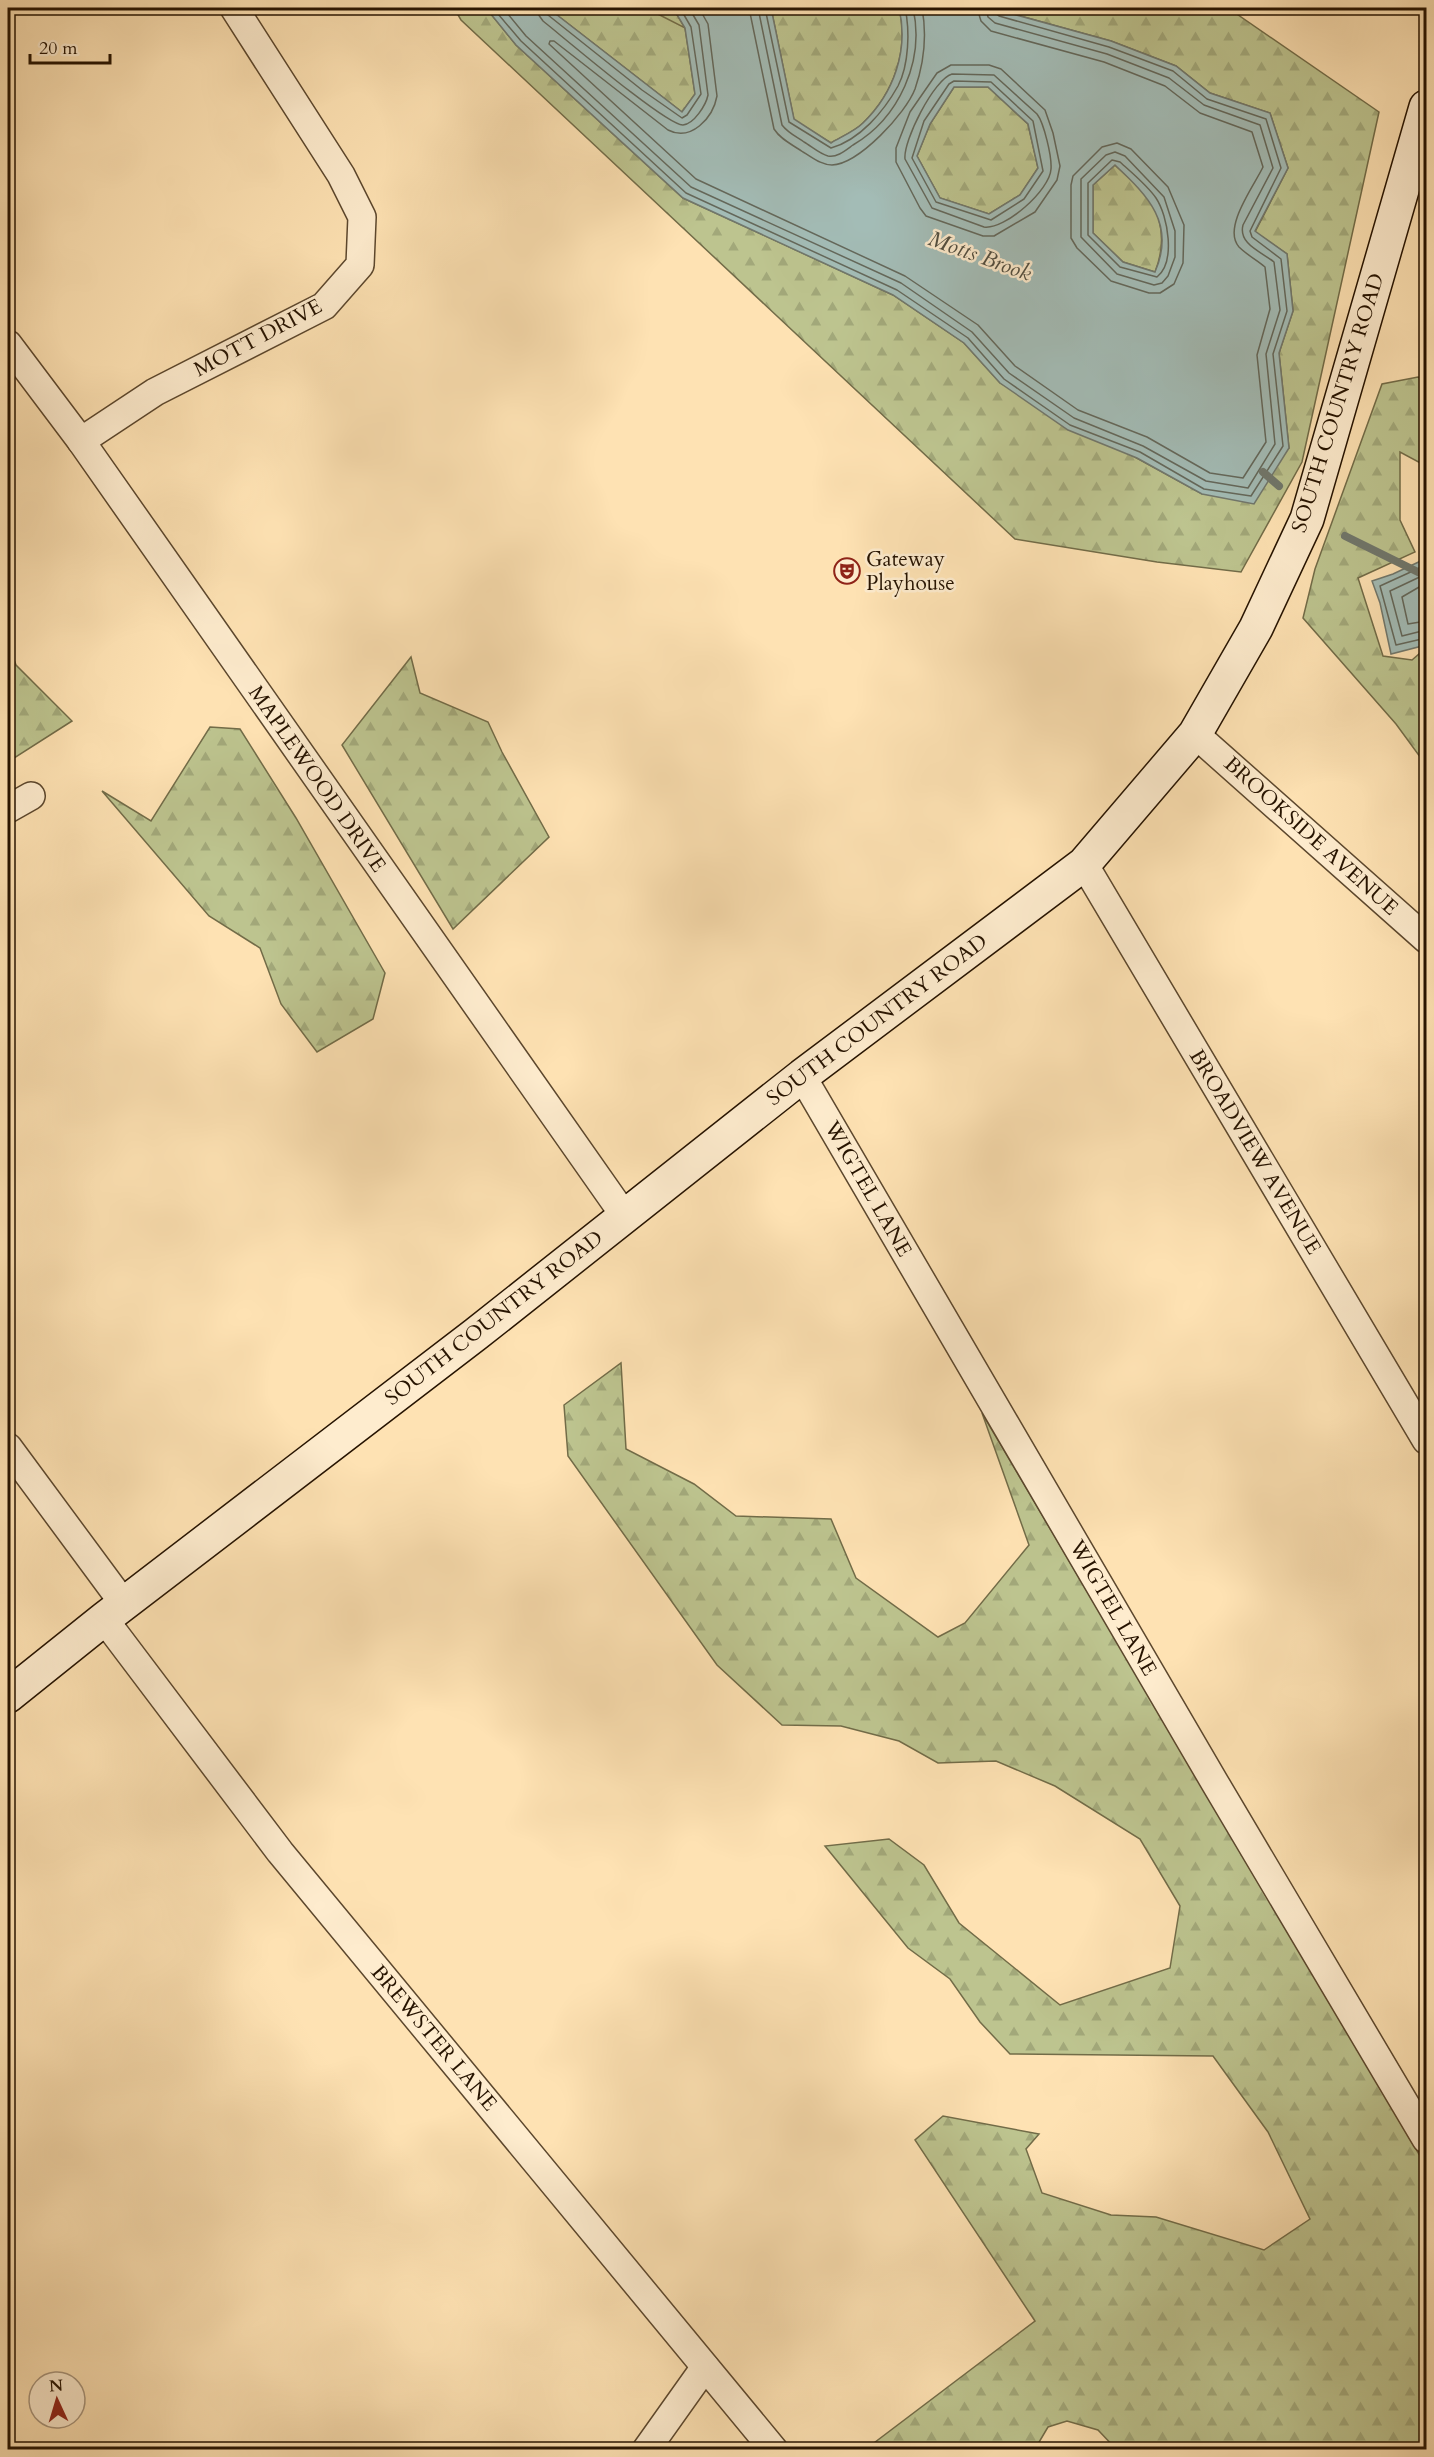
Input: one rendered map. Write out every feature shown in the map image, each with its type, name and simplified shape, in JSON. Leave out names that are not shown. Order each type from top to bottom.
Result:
[{"type":"main road","name":"SOUTH COUNTRY ROAD","points":[[8,1696],[114,1611],[467,1341],[802,1076],[1084,864],[1195,734],[1256,628],[1307,519],[1426,107]]},
{"type":"street","name":"MOTT DRIVE","points":[[81,441],[155,392],[324,306],[360,265],[362,217],[341,175],[234,8]]},
{"type":"street","name":"MAPLEWOOD DRIVE","points":[[8,344],[81,441],[624,1215]]},
{"type":"street","name":"BROOKSIDE AVENUE","points":[[1195,734],[1426,939]]},
{"type":"street","points":[[8,809],[31,796]]},
{"type":"street","name":"BROADVIEW AVENUE","points":[[1084,864],[1426,1440]]},
{"type":"street","name":"WIGTEL LANE","points":[[802,1076],[1426,2139]]},
{"type":"street","name":"BREWSTER LANE","points":[[8,1447],[114,1611],[280,1852],[774,2450]]},
{"type":"street","points":[[646,2450],[705,2367]]},
{"type":"green space","points":[[454,8],[486,8],[516,45],[683,198],[893,295],[964,343],[1000,383],[1202,494],[1289,448],[1279,353],[1293,311],[1287,254],[1255,232],[1288,168],[1270,113],[1210,93],[1176,66],[1111,41],[991,8],[1228,8],[1379,112],[1302,462],[1241,572],[1157,562],[1015,539],[461,20]]},
{"type":"green space","points":[[548,8],[673,8],[685,28],[695,94],[682,112]]},
{"type":"green space","points":[[646,8],[673,8],[685,28]]},
{"type":"green space","points":[[771,8],[899,8],[902,39],[891,85],[863,123],[831,143],[794,120]]},
{"type":"green space","points":[[954,87],[988,87],[1028,124],[1038,168],[1020,195],[989,214],[940,198],[917,156],[930,124]]},
{"type":"green space","points":[[1115,165],[1144,193],[1156,211],[1161,228],[1161,246],[1155,272],[1123,262],[1093,233],[1093,185]]},
{"type":"green space","points":[[1418,377],[1426,382],[1426,466],[1400,452],[1400,520],[1415,552],[1358,578],[1383,656],[1412,660],[1426,648],[1424,687],[1426,689],[1426,765],[1396,724],[1303,618],[1315,569],[1382,384]]},
{"type":"green space","points":[[8,644],[16,665],[72,721],[8,762]]},
{"type":"green space","points":[[411,657],[420,693],[488,722],[549,837],[453,929],[342,745]]},
{"type":"green space","points":[[210,727],[240,729],[296,818],[385,973],[373,1019],[317,1052],[281,1004],[260,948],[209,916],[102,791],[151,821]]},
{"type":"green space","points":[[621,1363],[626,1449],[694,1484],[736,1516],[831,1519],[856,1578],[938,1637],[965,1623],[1029,1545],[982,1413],[1426,2166],[1426,2449],[1116,2449],[1098,2430],[1067,2421],[1048,2427],[1035,2449],[866,2449],[1035,2321],[915,2140],[943,2116],[1039,2134],[1026,2149],[1042,2193],[1111,2215],[1156,2217],[1264,2250],[1310,2219],[1268,2132],[1213,2056],[1010,2054],[980,2022],[950,1979],[908,1948],[825,1846],[889,1839],[924,1865],[959,1923],[1060,2005],[1170,1968],[1180,1906],[1140,1839],[1055,1786],[996,1761],[938,1763],[899,1741],[841,1726],[782,1725],[717,1665],[568,1456],[564,1405]]},
{"type":"water","points":[[486,8],[548,8],[682,112],[695,94],[685,28],[673,8],[771,8],[794,119],[831,143],[863,123],[891,85],[902,39],[899,8],[991,8],[1111,41],[1176,66],[1210,93],[1270,113],[1288,168],[1255,231],[1287,254],[1293,311],[1279,353],[1289,448],[1254,504],[1202,494],[1137,458],[1068,430],[1000,383],[964,343],[893,295],[683,198],[516,45]],"holes":[[[954,87],[988,87],[1028,124],[1038,168],[1020,195],[989,214],[940,198],[917,156],[930,124]],[[1115,165],[1148,200],[1160,225],[1161,255],[1155,272],[1123,262],[1093,233],[1093,185]]]},
{"type":"water","points":[[1425,559],[1426,641],[1422,646],[1391,654],[1380,603],[1372,581]]},
{"type":"waterway","name":"Motts Brook","points":[[1263,472],[1279,486]]},
{"type":"waterway","name":"Motts Brook","points":[[1345,536],[1426,576]]},
{"type":"place","name":"Gateway Playhouse","points":[[847,571]]}]
